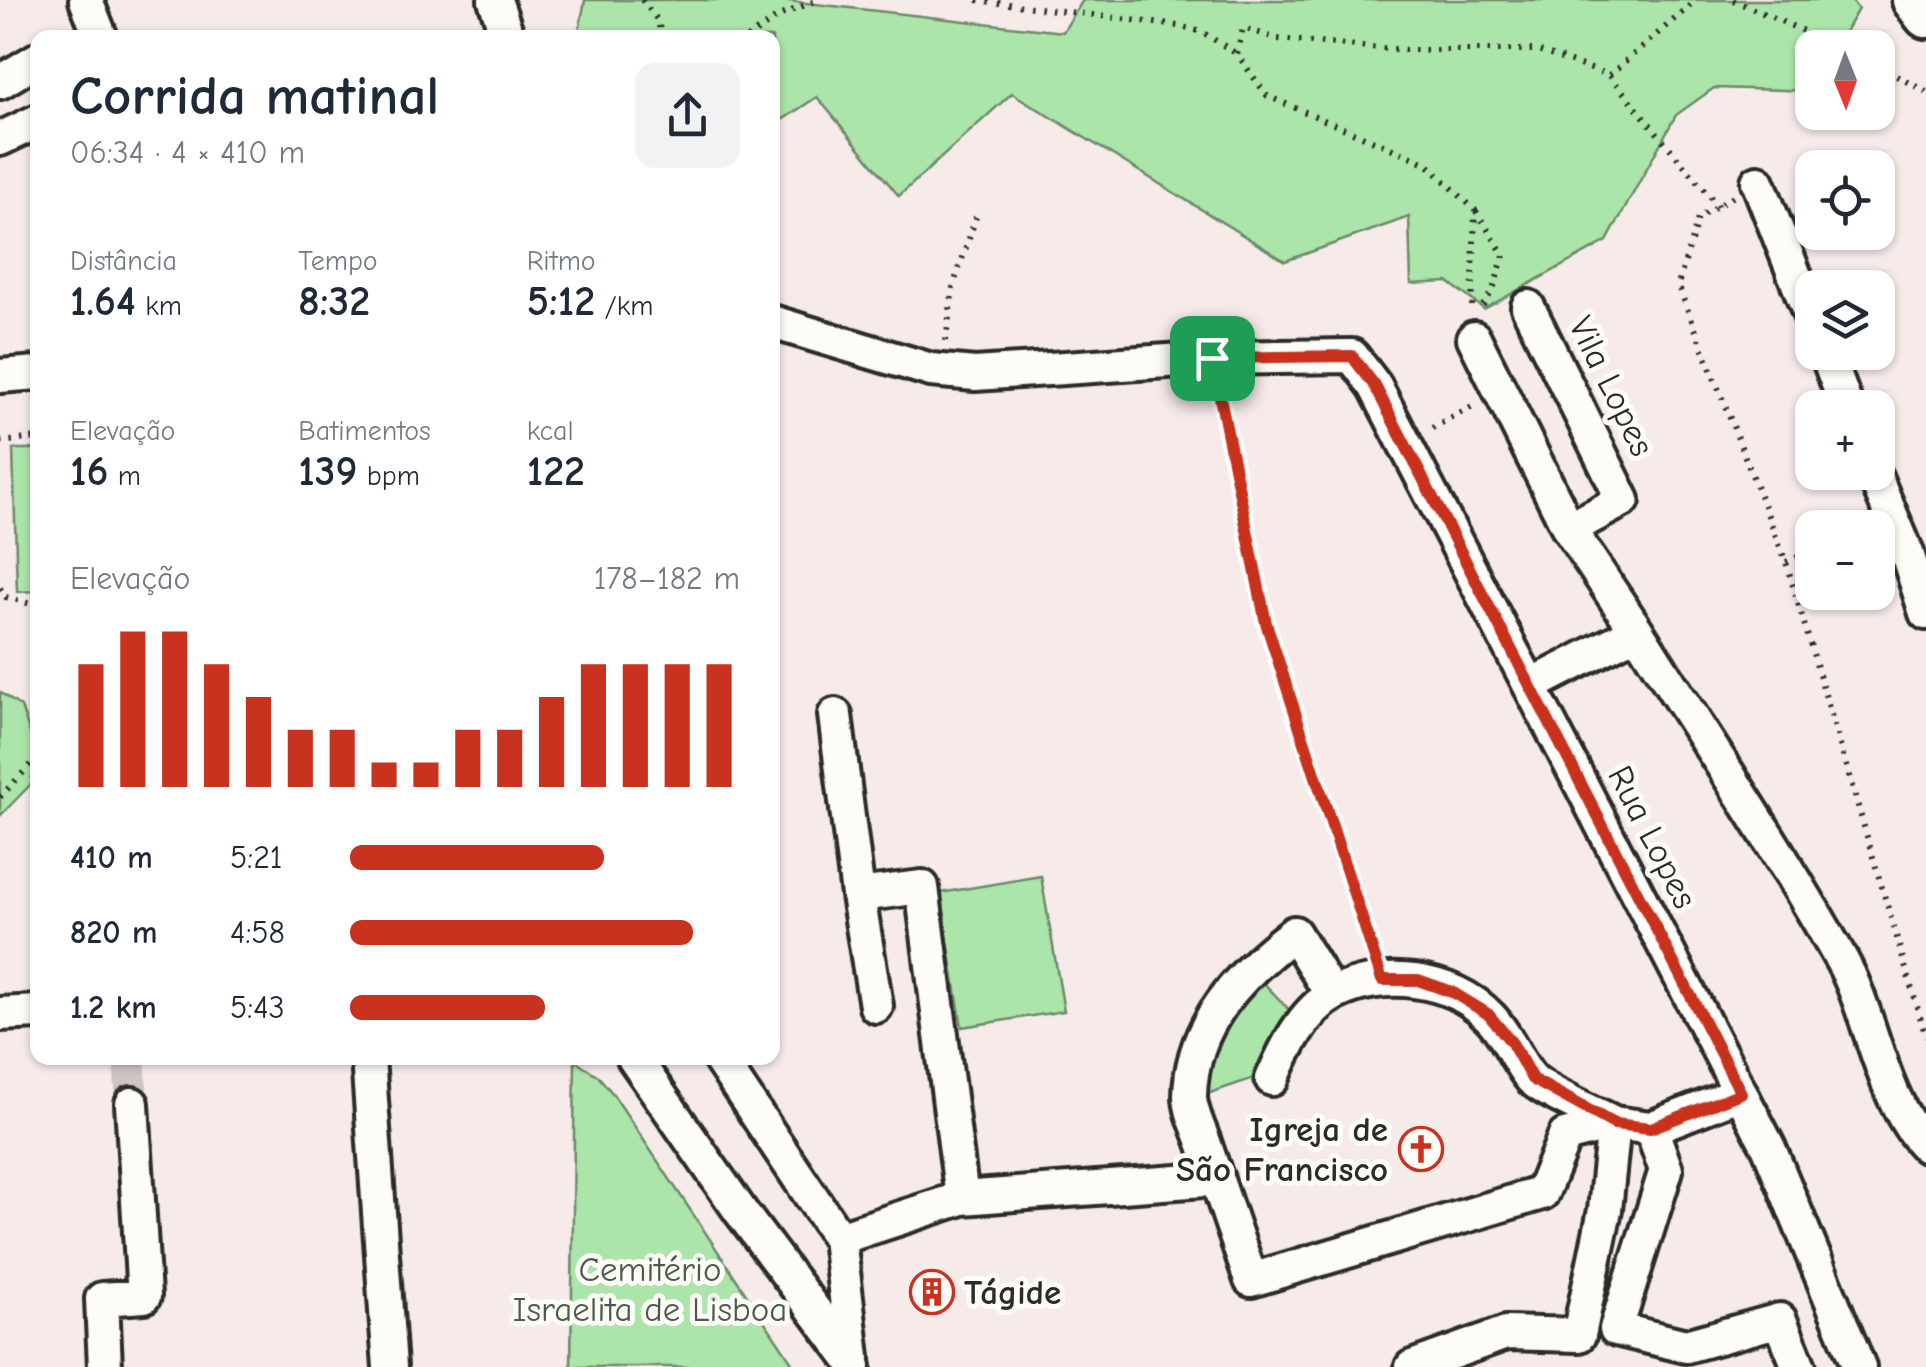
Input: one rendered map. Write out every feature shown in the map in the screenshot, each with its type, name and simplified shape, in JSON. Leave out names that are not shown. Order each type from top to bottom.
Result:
[{"type":"main road","points":[[1914,0],[1926,16]]},
{"type":"street","points":[[495,0],[505,30]]},
{"type":"street","points":[[0,82],[30,65]]},
{"type":"street","points":[[0,139],[30,125]]},
{"type":"street","points":[[1758,182],[1795,276]]},
{"type":"street","name":"Vila Lopes","points":[[1528,307],[1623,500],[1568,529]]},
{"type":"street","points":[[780,324],[931,370],[975,374],[1212,358]]},
{"type":"street","points":[[1474,338],[1568,529],[1637,632],[1844,964],[1874,1048],[1914,1134],[1926,1146]]},
{"type":"street","name":"Rua Lopes","points":[[1212,358],[1352,356],[1375,386],[1769,1148],[1859,1367]]},
{"type":"street","points":[[0,376],[30,374]]},
{"type":"street","points":[[1881,490],[1926,612]]},
{"type":"street","points":[[1530,686],[1637,632]]},
{"type":"street","points":[[835,715],[876,1006]]},
{"type":"street","points":[[858,896],[922,887],[962,1198]]},
{"type":"street","points":[[1332,994],[1294,933],[1252,965],[1226,993],[1196,1058],[1190,1100],[1251,1280],[1542,1192],[1565,1136],[1614,1124],[1651,1128],[1741,1093]]},
{"type":"street","points":[[1272,1080],[1302,1024],[1332,994],[1382,980],[1418,980],[1452,992],[1488,1014],[1512,1043],[1532,1079],[1614,1124]]},
{"type":"street","points":[[0,1014],[30,1012]]},
{"type":"street","points":[[368,1065],[390,1367]]},
{"type":"street","points":[[639,1065],[854,1364]]},
{"type":"street","points":[[724,1065],[839,1238],[854,1364]]},
{"type":"street","points":[[105,1367],[102,1299],[144,1296],[132,1112]]},
{"type":"street","points":[[1412,1367],[1506,1333],[1579,1335],[1605,1210],[1614,1124]]},
{"type":"street","points":[[1651,1128],[1666,1170],[1616,1329],[1686,1346],[1780,1320],[1799,1367]]},
{"type":"street","points":[[839,1238],[962,1198],[1217,1179]]},
{"type":"path","points":[[642,0],[659,22],[660,30]]},
{"type":"path","points":[[758,30],[781,14],[818,0]]},
{"type":"path","points":[[977,0],[1202,32],[1238,54],[1267,96],[1426,163],[1476,210],[1504,255],[1493,290],[1473,319],[1476,210]]},
{"type":"path","points":[[1609,74],[1697,0]]},
{"type":"path","points":[[1734,0],[1802,30]]},
{"type":"path","points":[[1238,54],[1243,28],[1278,39],[1404,50],[1535,50],[1609,74],[1718,206]]},
{"type":"path","points":[[1895,75],[1926,92]]},
{"type":"path","points":[[1758,182],[1698,218],[1678,285],[1786,562],[1926,1037]]},
{"type":"path","points":[[943,358],[953,287],[976,217]]},
{"type":"path","points":[[1212,358],[1266,623],[1382,980]]},
{"type":"path","points":[[1418,436],[1502,392]]},
{"type":"path","points":[[0,442],[30,439]]},
{"type":"path","points":[[1786,562],[1795,558]]},
{"type":"path","points":[[0,588],[6,598],[30,604]]},
{"type":"path","points":[[0,797],[30,766]]},
{"type":"green space","points":[[585,0],[780,0],[1063,32],[1083,0],[1851,0],[1858,9],[1846,30],[1795,30],[1795,90],[1714,88],[1676,115],[1607,241],[1484,309],[1448,282],[1411,284],[1409,217],[1285,261],[1012,93],[899,196],[817,97],[780,121],[780,30],[579,30]]},
{"type":"green space","points":[[13,449],[30,449],[30,591],[17,592]]},
{"type":"green space","points":[[0,692],[21,707],[30,733],[30,785],[0,816]]},
{"type":"green space","points":[[1041,876],[1064,1011],[962,1027],[940,893]]},
{"type":"green space","points":[[1257,976],[1298,1019],[1266,1074],[1201,1096],[1214,1039]]},
{"type":"green space","name":"Cemitério Israelita de Lisboa","points":[[575,1065],[582,1065],[613,1094],[795,1367],[571,1367]]},
{"type":"tunnel","points":[[129,1065],[132,1104]]},
{"type":"place","name":"Igreja de São Francisco","points":[[1421,1149]]},
{"type":"place","name":"Tágide","points":[[932,1292]]},
{"type":"route","points":[[1352,356],[1364,369],[1741,1093],[1651,1128],[1614,1124],[1532,1079],[1512,1043],[1488,1014],[1452,992],[1418,980],[1382,980],[1266,623],[1212,358],[1352,356]]}]
